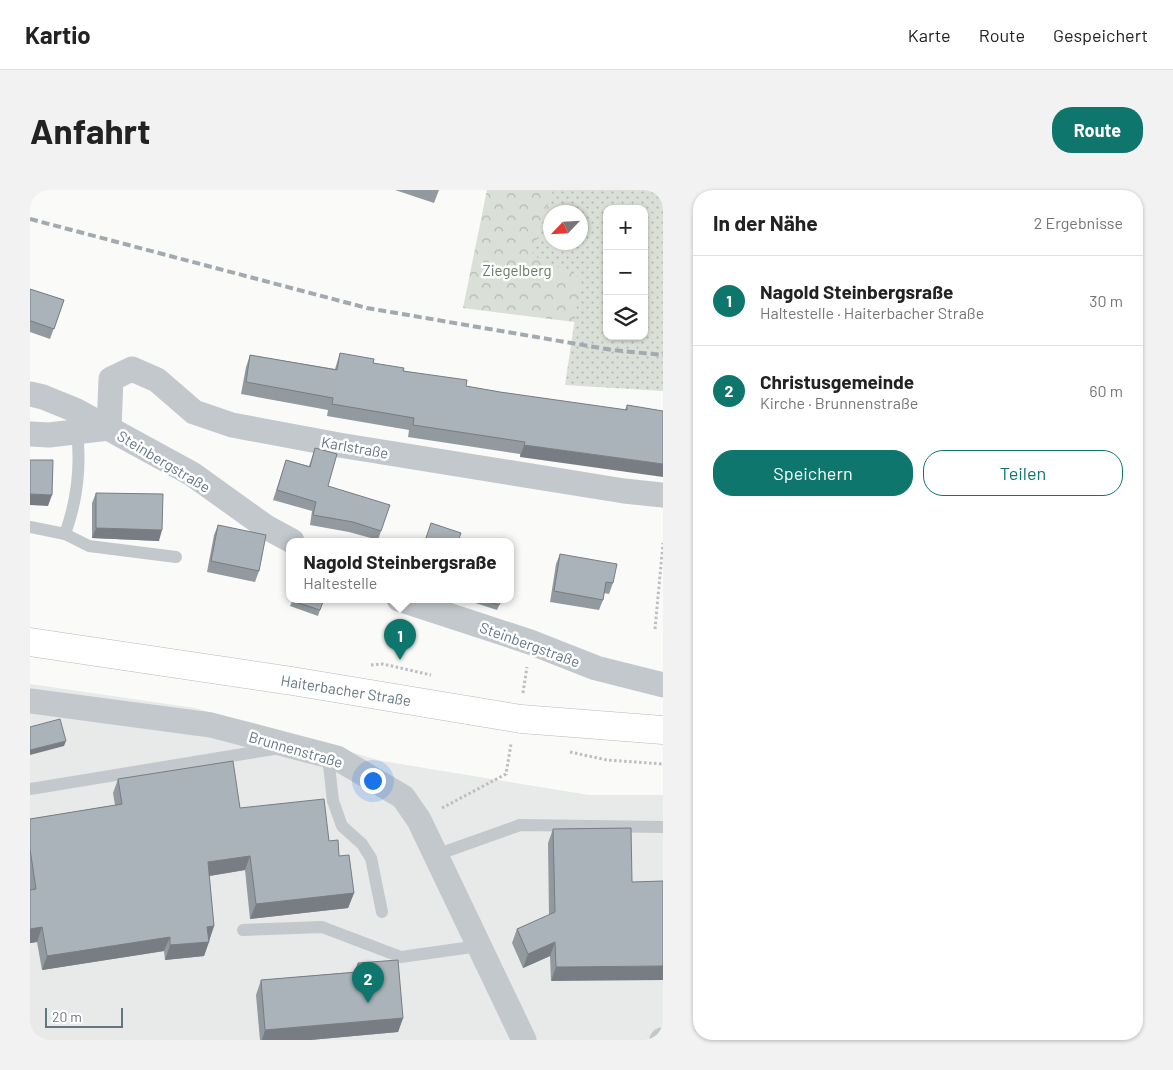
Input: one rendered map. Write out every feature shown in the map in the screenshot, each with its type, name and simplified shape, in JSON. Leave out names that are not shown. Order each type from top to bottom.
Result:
[{"type":"main road","name":"Haiterbacher Straße","points":[[30,642],[292,681],[521,719],[663,730]]},
{"type":"street","name":"Karlstraße","points":[[109,428],[111,379],[132,369],[157,380],[194,412],[232,424],[339,445],[624,492],[663,495]]},
{"type":"street","name":"Steinbergstraße","points":[[30,394],[59,404],[109,428],[192,474],[266,527],[286,538]]},
{"type":"street","points":[[30,434],[49,436],[109,428]]},
{"type":"street","name":"Steinbergstraße","points":[[411,603],[530,642],[596,668],[663,685]]},
{"type":"street","name":"Brunnenstraße","points":[[30,701],[211,725],[337,758],[403,797],[419,820],[524,1040]]},
{"type":"lane","points":[[65,534],[73,512],[80,455],[77,432]]},
{"type":"lane","points":[[30,527],[65,534],[89,546],[176,557]]},
{"type":"lane","points":[[30,788],[254,750],[295,747]]},
{"type":"lane","points":[[328,756],[333,801],[342,826],[362,844],[371,858],[382,912]]},
{"type":"lane","points":[[436,855],[520,825],[663,827]]},
{"type":"lane","points":[[243,930],[322,927],[401,957],[479,946]]},
{"type":"path","points":[[655,628],[663,543]]},
{"type":"path","points":[[419,820],[506,774],[512,739]]},
{"type":"shaded area","points":[[30,684],[195,708],[382,761],[589,795],[663,795],[663,1040],[30,1040]]},
{"type":"green space","name":"Ziegelberg","points":[[487,190],[663,190],[648,205],[603,205],[603,326],[463,308]]},
{"type":"green space","name":"Ziegelberg","points":[[553,190],[663,190],[663,391],[565,385],[581,278],[532,255],[543,221],[543,250],[588,250],[588,205],[548,205]]},
{"type":"building","points":[[30,289],[64,300],[54,329],[30,322]]},
{"type":"building","points":[[340,353],[374,359],[373,363],[404,368],[403,371],[467,380],[466,386],[627,410],[627,405],[663,411],[663,464],[524,445],[525,442],[413,425],[414,418],[332,404],[333,398],[246,382],[250,355],[337,370]]},
{"type":"building","points":[[315,448],[337,454],[328,486],[390,505],[381,531],[353,522],[313,515],[316,502],[277,490],[286,460],[310,467]]},
{"type":"building","points":[[30,460],[53,460],[52,495],[30,494]]},
{"type":"building","points":[[96,493],[163,494],[162,530],[96,528]]},
{"type":"building","points":[[431,523],[461,533],[459,538],[426,538]]},
{"type":"building","points":[[218,525],[266,535],[259,571],[211,561]]},
{"type":"building","points":[[560,554],[617,564],[613,583],[606,582],[603,600],[554,591]]},
{"type":"building","points":[[298,603],[323,603],[320,610]]},
{"type":"building","points":[[60,719],[66,741],[30,750],[30,727]]},
{"type":"building","points":[[233,761],[240,808],[324,799],[329,841],[338,840],[339,856],[349,855],[354,893],[256,904],[250,856],[208,862],[214,926],[207,927],[209,942],[170,945],[170,937],[47,956],[42,927],[30,929],[30,890],[36,889],[30,849],[30,819],[122,804],[118,779]]},
{"type":"building","points":[[631,828],[632,882],[663,881],[663,966],[556,967],[555,942],[528,954],[517,929],[555,912],[553,829]]},
{"type":"building","points":[[398,960],[403,1018],[265,1030],[261,980],[358,972],[358,963]]},
{"type":"railway","points":[[30,219],[367,308],[612,350],[663,355]]},
{"type":"place","name":"Nagold Steinbergsraße","points":[[400,660]]},
{"type":"place","name":"Christusgemeinde","points":[[368,1003]]}]
